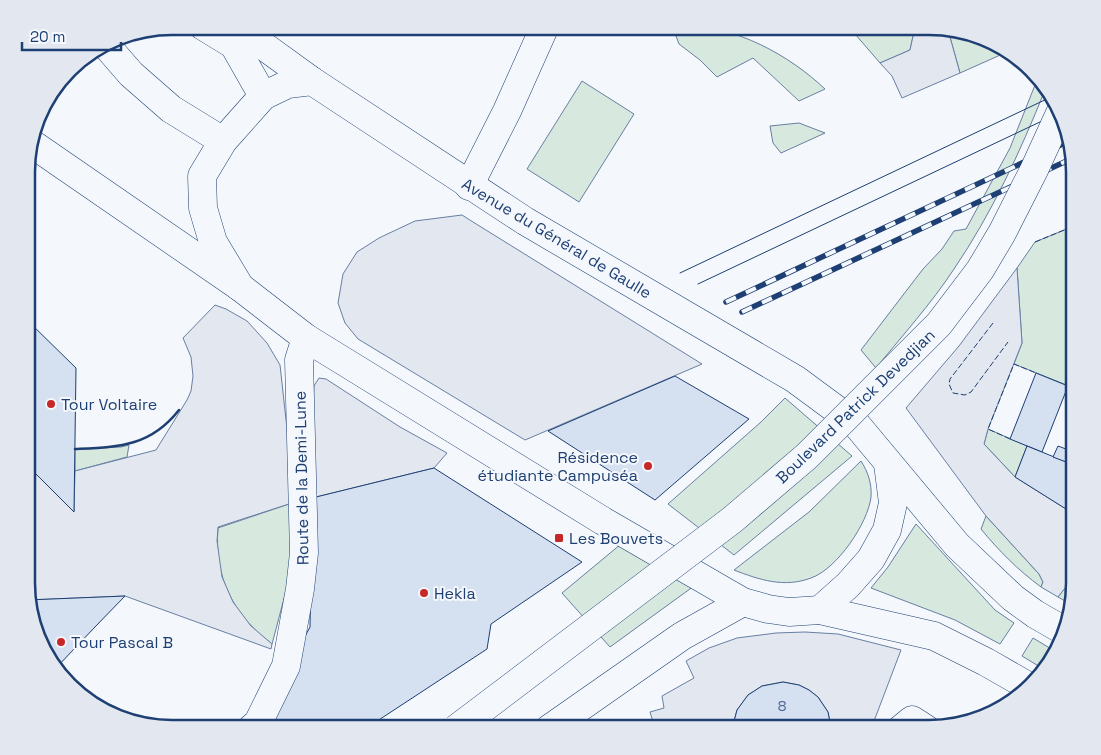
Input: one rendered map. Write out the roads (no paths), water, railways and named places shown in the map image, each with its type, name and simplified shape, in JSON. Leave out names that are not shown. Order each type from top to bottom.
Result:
[{"type":"main road","points":[[218,35],[234,45],[263,96]]},
{"type":"main road","name":"Avenue du Général de Gaulle","points":[[248,35],[312,81],[469,186],[533,226],[795,379],[856,424],[957,546],[1013,598],[1059,628]]},
{"type":"main road","points":[[469,186],[507,112],[541,35]]},
{"type":"main road","points":[[110,49],[130,74],[171,109],[222,141]]},
{"type":"main road","points":[[240,287],[213,242],[203,208],[202,176],[222,141],[263,96],[288,84],[312,81]]},
{"type":"main road","name":"Boulevard Patrick Devedjian","points":[[468,720],[732,520],[807,456],[939,324],[980,270],[1002,233],[1034,170],[1056,120]]},
{"type":"main road","points":[[38,147],[240,287],[306,338],[603,521],[743,602],[782,611],[820,610],[934,636],[1023,683]]},
{"type":"main road","name":"Route de la Demi-Lune","points":[[259,720],[286,666],[300,589],[304,553],[300,360],[306,338]]},
{"type":"main road","points":[[820,610],[848,585],[871,559],[887,530],[893,503],[888,464]]},
{"type":"main road","points":[[561,720],[682,636],[743,602]]},
{"type":"tram line","points":[[680,273],[1045,100]]},
{"type":"tram line","points":[[698,284],[1054,115]]},
{"type":"railway","points":[[726,302],[1063,144]]},
{"type":"railway","points":[[742,312],[1066,161]]},
{"type":"place","name":"Tour Voltaire","points":[[51,404]]},
{"type":"place","name":"Résidence étudiante Campuséa","points":[[648,466]]},
{"type":"place","name":"Les Bouvets","points":[[559,538]]},
{"type":"place","name":"Hekla","points":[[424,593]]},
{"type":"place","name":"Tour Pascal B","points":[[61,642]]}]
